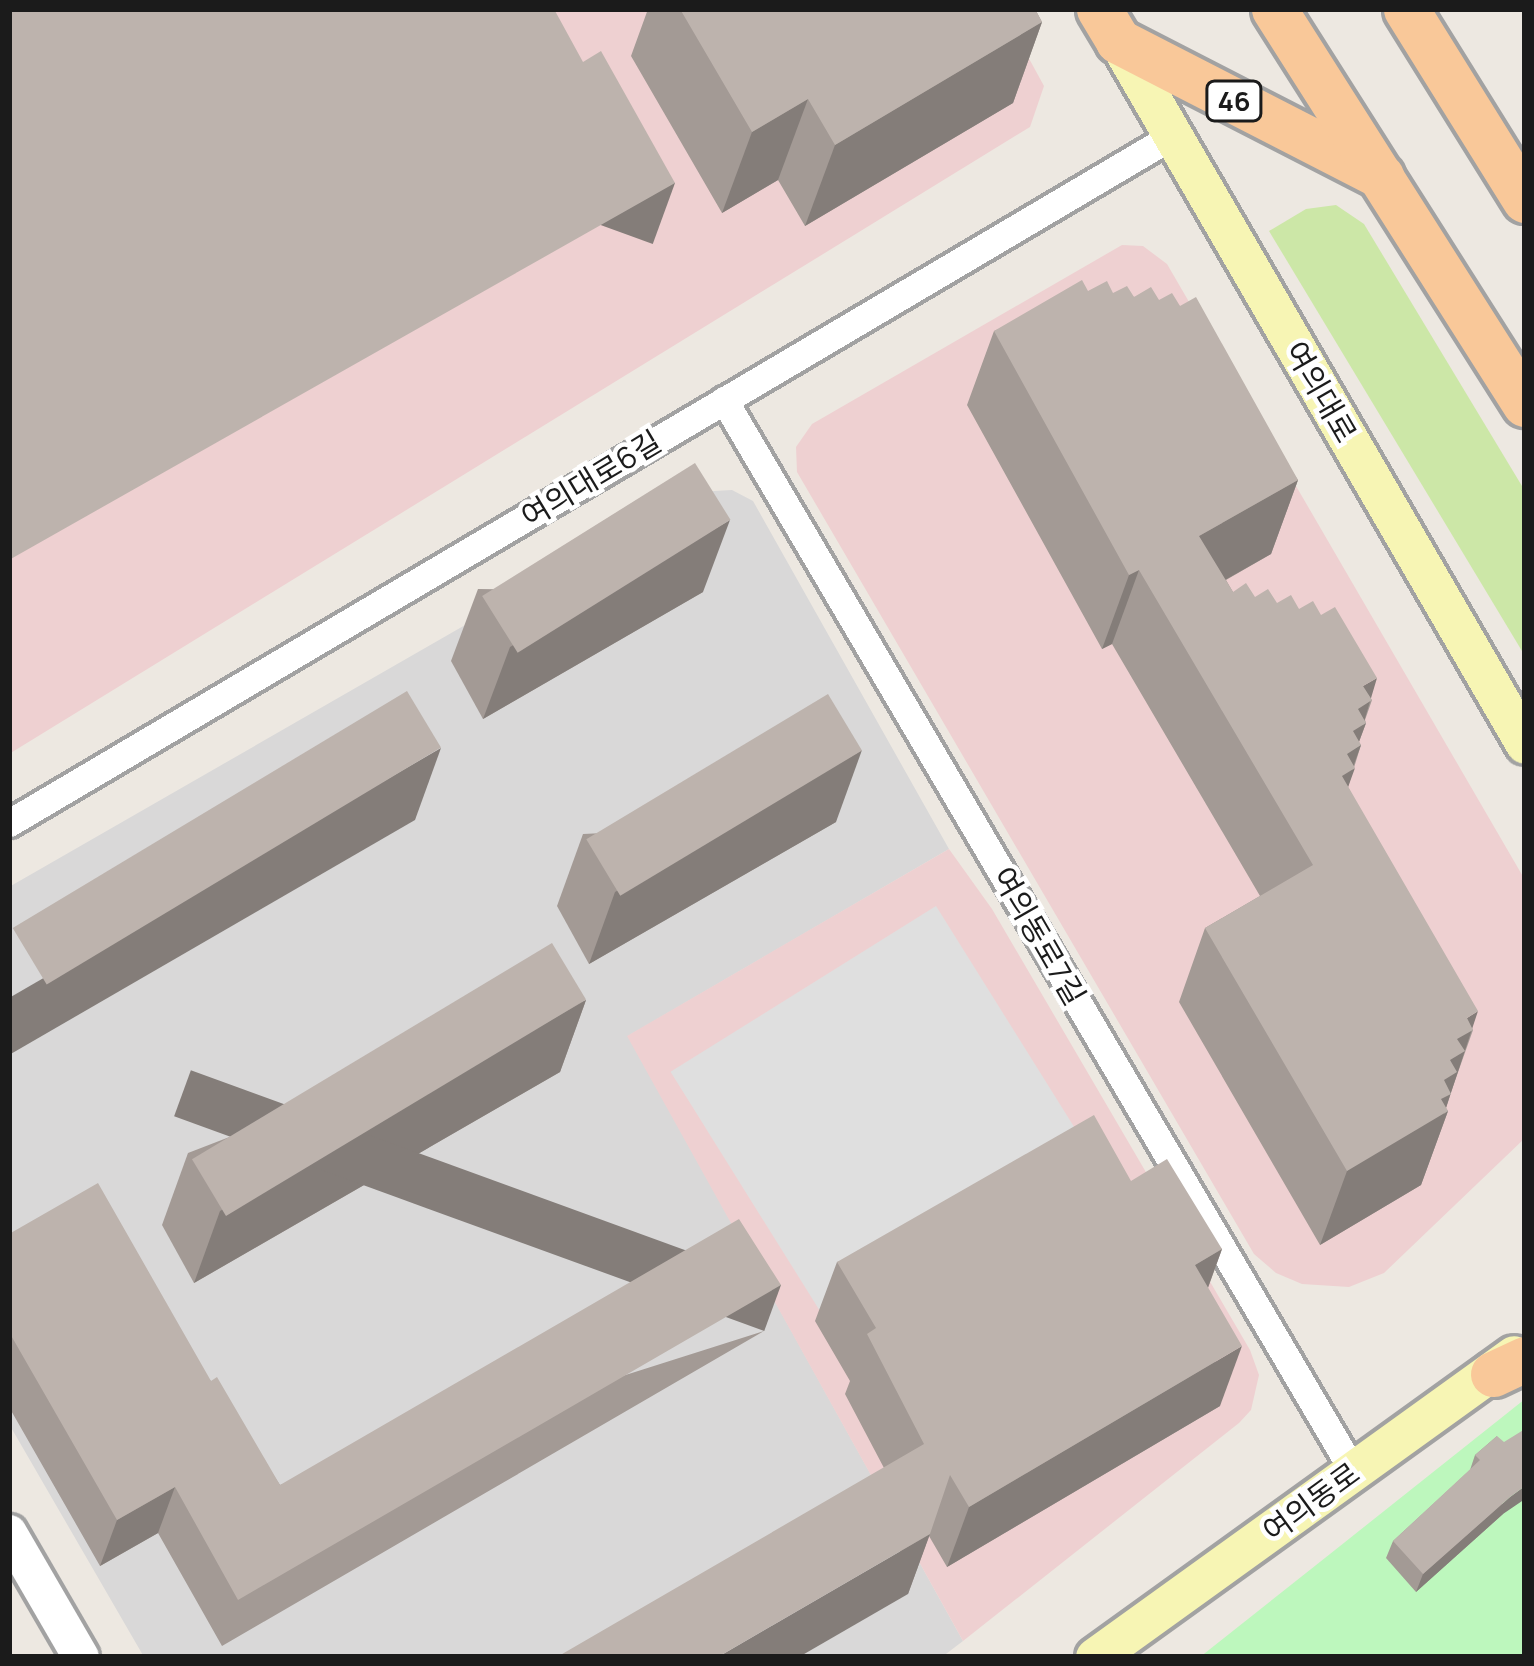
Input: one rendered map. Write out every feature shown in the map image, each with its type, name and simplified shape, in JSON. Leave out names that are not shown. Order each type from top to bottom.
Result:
[{"type":"main road","points":[[1274,9],[1525,404]]},
{"type":"main road","points":[[1406,9],[1525,200]]},
{"type":"main road","name":"여의대로","points":[[1108,25],[1383,177]]},
{"type":"main road","name":"여의대로","points":[[1108,25],[1525,744]]},
{"type":"main road","name":"여의동로","points":[[1095,1657],[1514,1359]]},
{"type":"street","name":"여의대로6길","points":[[9,824],[1172,136]]},
{"type":"street","name":"여의동로7길","points":[[724,400],[1353,1471]]},
{"type":"street","points":[[9,1533],[81,1657]]},
{"type":"shaded area","points":[[9,9],[1002,9],[1044,86],[1030,127],[9,754]]},
{"type":"shaded area","points":[[1122,245],[1143,246],[1167,264],[1525,880],[1525,1138],[1384,1273],[1349,1287],[1302,1284],[1276,1273],[1254,1254],[797,472],[796,447],[812,424]]},
{"type":"shaded area","points":[[732,490],[753,501],[949,849],[628,1036],[963,1641],[942,1657],[144,1657],[9,1424],[9,887],[697,492]]},
{"type":"shaded area","points":[[949,849],[992,909],[1250,1350],[1259,1375],[1251,1410],[1239,1423],[963,1641],[627,1036]]},
{"type":"shaded area","points":[[936,906],[1086,1147],[821,1313],[671,1072]]},
{"type":"green space","points":[[1336,205],[1364,224],[1525,491],[1525,656],[1269,231],[1306,209]]},
{"type":"green space","points":[[1525,1399],[1525,1657],[1200,1657],[1330,1554]]},
{"type":"building","points":[[9,9],[554,9],[583,62],[601,51],[675,183],[9,560]]},
{"type":"building","points":[[680,9],[1035,9],[1042,22],[835,145],[808,99],[752,132]]},
{"type":"building","points":[[1082,280],[1088,291],[1107,281],[1113,293],[1127,286],[1134,297],[1151,287],[1159,300],[1172,293],[1180,306],[1196,297],[1298,480],[1199,536],[1233,592],[1246,583],[1255,597],[1268,589],[1277,603],[1291,595],[1299,609],[1313,601],[1321,615],[1335,607],[1377,678],[1363,686],[1372,700],[1358,709],[1366,723],[1353,731],[1361,745],[1347,754],[1355,768],[1342,776],[1478,1011],[1467,1018],[1473,1030],[1457,1039],[1465,1051],[1450,1060],[1457,1072],[1444,1080],[1451,1094],[1441,1099],[1448,1111],[1347,1171],[1205,928],[1313,865],[1139,570],[1129,575],[994,331]]},
{"type":"building","points":[[695,463],[731,520],[518,653],[482,596]]},
{"type":"building","points":[[407,691],[441,748],[47,984],[13,928]]},
{"type":"building","points":[[828,694],[862,751],[620,896],[586,839]]},
{"type":"building","points":[[552,943],[586,1000],[226,1216],[192,1159]]},
{"type":"building","points":[[1094,1115],[1131,1181],[1167,1159],[1222,1249],[1195,1265],[1242,1346],[969,1507],[950,1475],[930,1534],[718,1657],[557,1657],[924,1444],[867,1334],[876,1328],[837,1262]]},
{"type":"building","points":[[98,1183],[211,1381],[217,1377],[280,1485],[739,1219],[781,1285],[238,1600],[175,1487],[117,1520],[9,1332],[9,1234]]},
{"type":"building","points":[[1525,1429],[1525,1486],[1423,1574],[1393,1541],[1480,1460],[1475,1455],[1497,1436],[1504,1442]]}]
